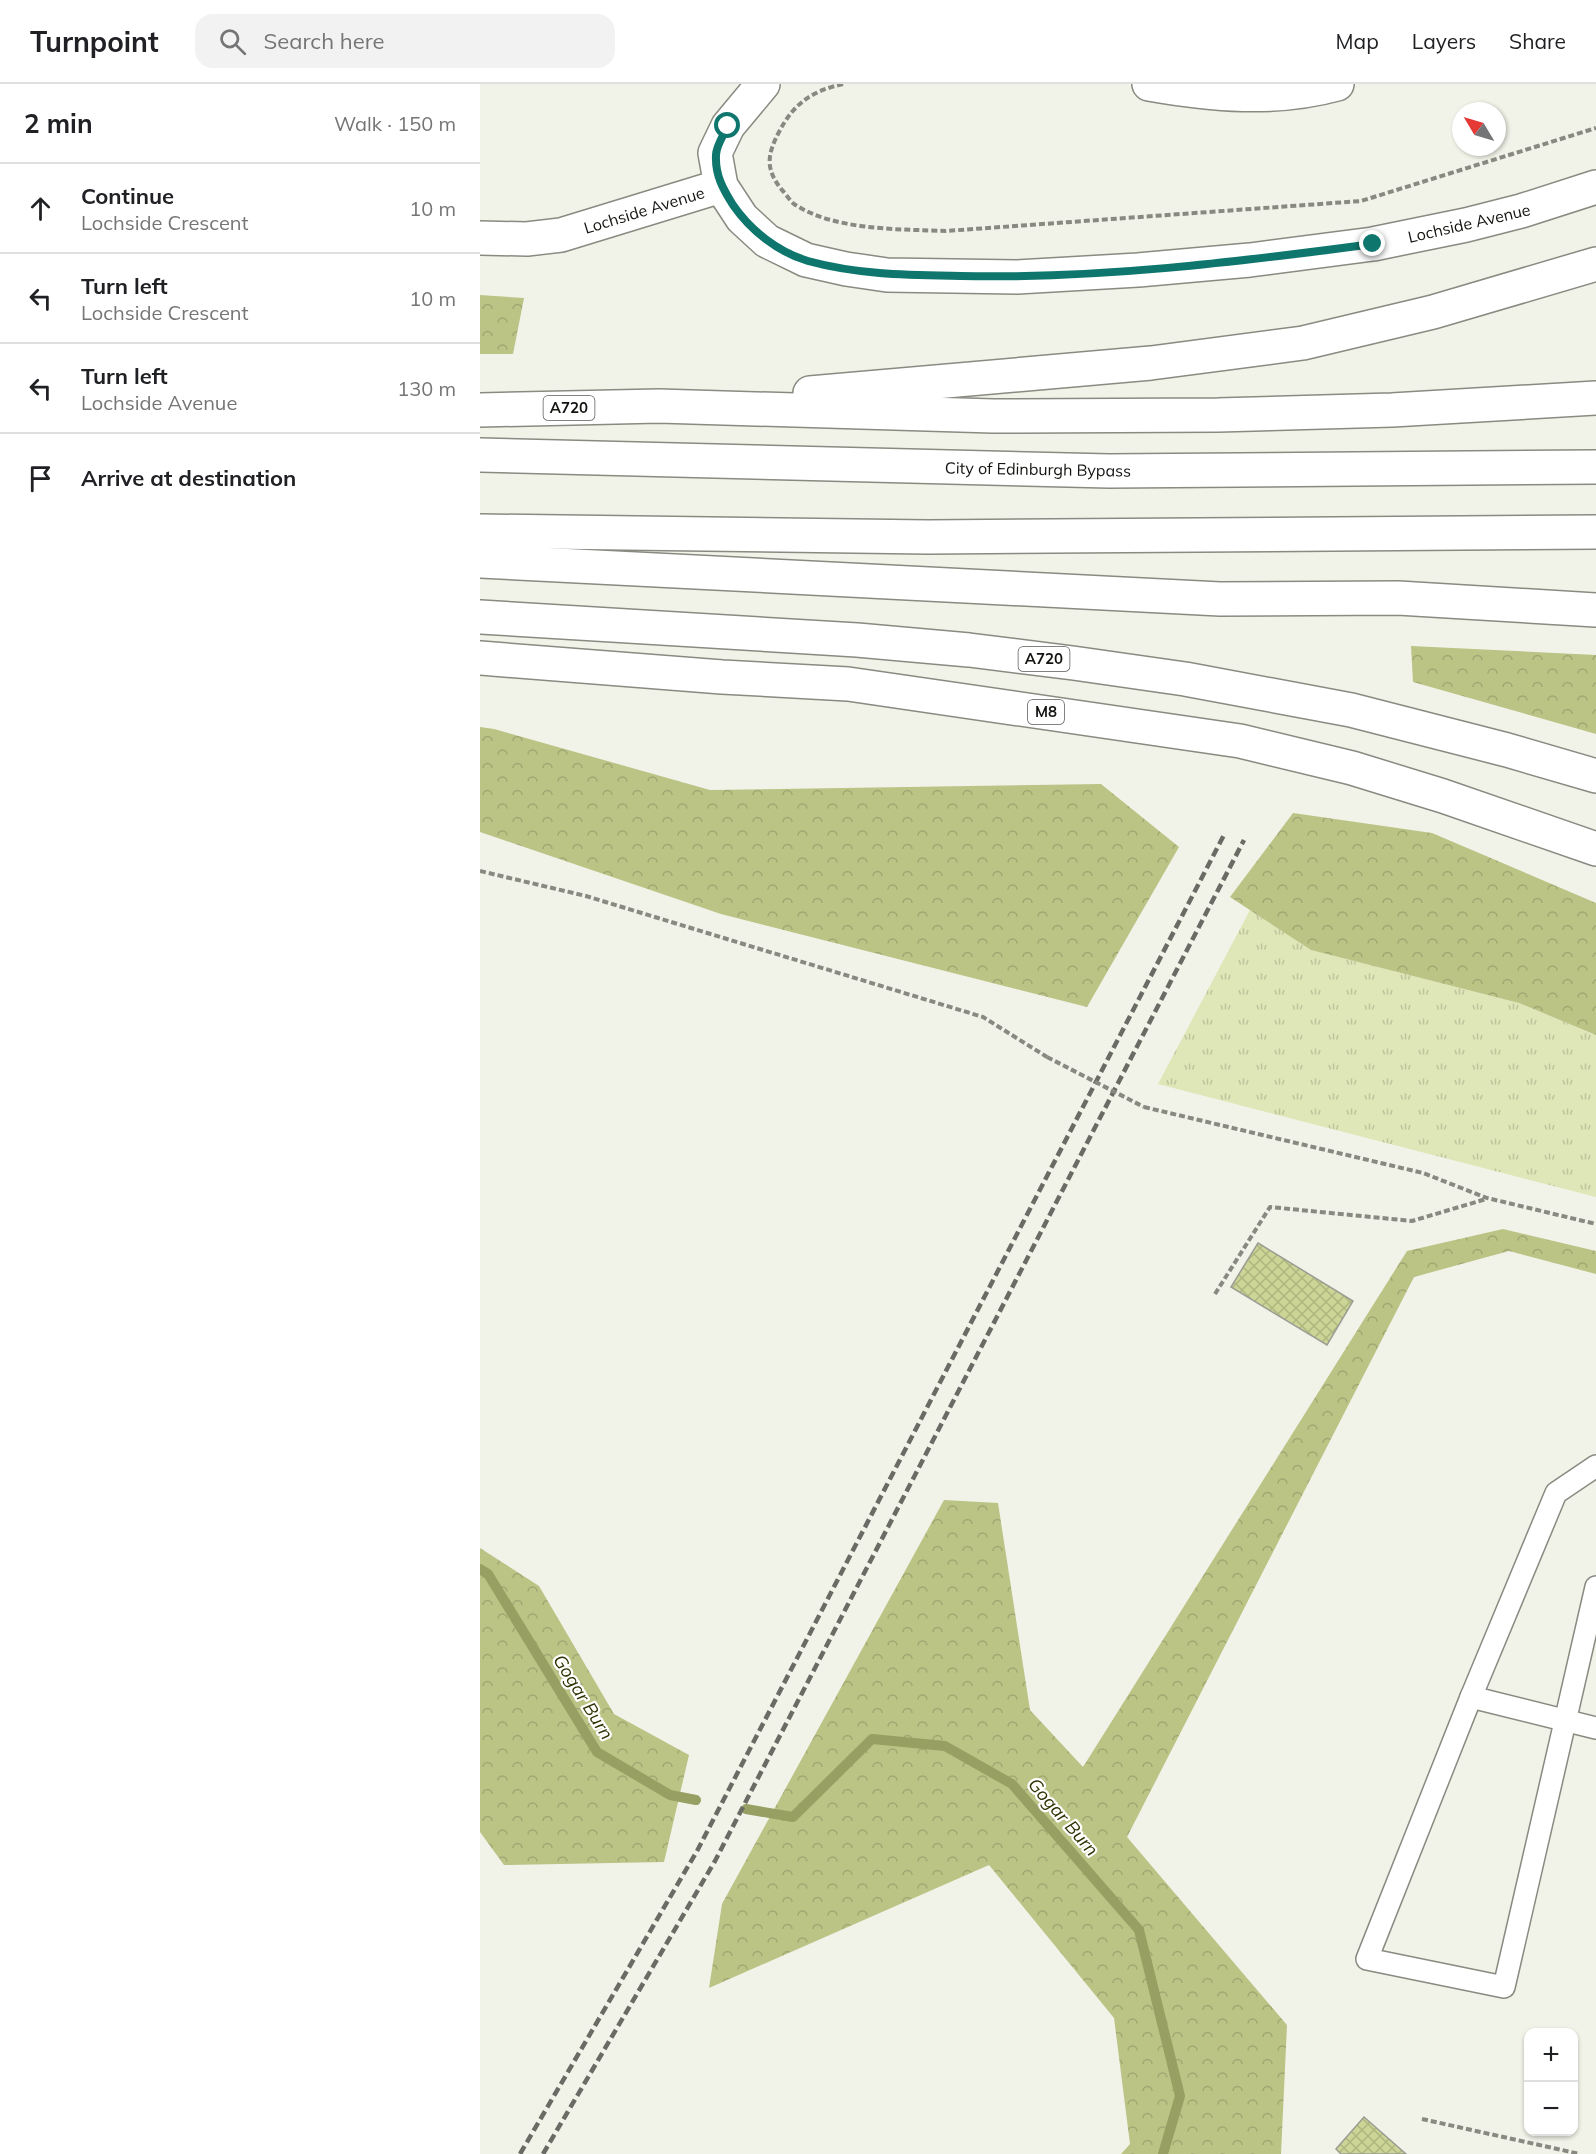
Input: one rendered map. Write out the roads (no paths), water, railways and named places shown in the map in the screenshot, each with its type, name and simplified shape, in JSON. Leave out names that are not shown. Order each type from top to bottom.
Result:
[{"type":"main road","points":[[721,186],[715,153],[728,126],[763,84]]},
{"type":"main road","points":[[1149,84],[1200,93],[1256,95],[1313,91],[1337,84]]},
{"type":"main road","name":"Lochside Avenue","points":[[480,238],[527,239],[561,235],[721,186],[742,218],[767,241],[806,260],[887,275],[1017,277],[1138,270],[1250,260],[1373,244],[1521,211],[1596,187]]},
{"type":"main road","name":"A720","points":[[659,406],[1150,363],[1303,343],[1433,312],[1596,264]]},
{"type":"main road","name":"A720","points":[[480,410],[659,406],[993,416],[1206,416],[1392,410],[1596,398]]},
{"type":"main road","name":"City of Edinburgh Bypass","points":[[480,455],[1109,471],[1596,466]]},
{"type":"main road","points":[[480,531],[928,537],[1596,532]]},
{"type":"main road","points":[[480,561],[1208,599],[1398,598],[1596,610]]},
{"type":"main road","name":"A720","points":[[480,617],[857,640],[969,650],[1084,665],[1185,680],[1352,710],[1507,750],[1596,776]]},
{"type":"main road","name":"M8","points":[[480,658],[722,677],[848,684],[1240,741],[1352,768],[1443,796],[1596,849]]},
{"type":"lane","points":[[1596,1466],[1556,1493],[1471,1697],[1367,1959],[1504,1987],[1596,1587]]},
{"type":"lane","points":[[1471,1697],[1596,1728]]},
{"type":"waterway","name":"Gogar Burn","points":[[480,1569],[488,1574],[597,1752],[670,1795],[696,1800]]},
{"type":"waterway","name":"Gogar Burn","points":[[746,1809],[793,1817],[872,1739],[945,1746],[1012,1784],[1139,1930],[1180,2096],[1163,2154]]},
{"type":"railway","points":[[520,2154],[697,1851],[1225,833]]},
{"type":"railway","points":[[543,2154],[715,1861],[1244,840]]}]
